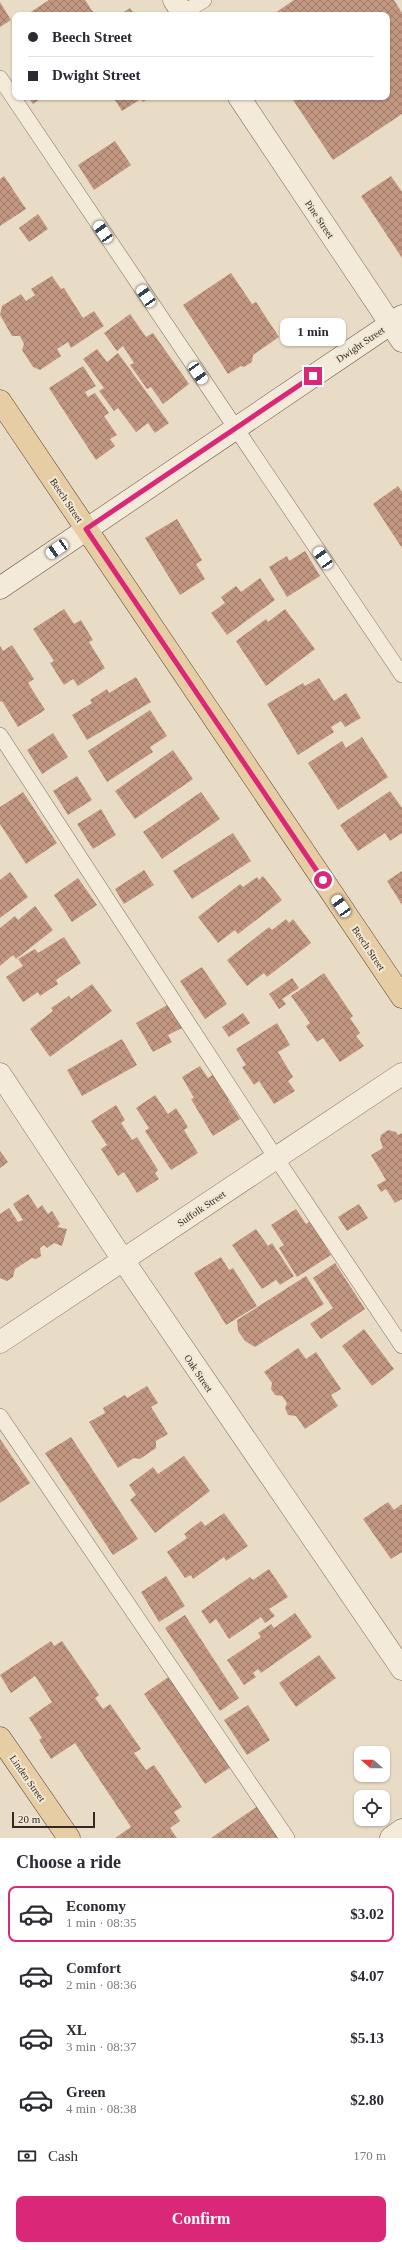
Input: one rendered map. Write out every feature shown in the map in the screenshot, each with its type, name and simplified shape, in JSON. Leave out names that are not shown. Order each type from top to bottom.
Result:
[{"type":"main road","name":"Beech Street","points":[[0,401],[402,997]]},
{"type":"main road","name":"Linden Street","points":[[0,1738],[69,1838]]},
{"type":"street","name":"Pine Street","points":[[241,100],[398,327]]},
{"type":"street","name":"Dwight Street","points":[[0,588],[235,429],[398,327]]},
{"type":"street","name":"Oak Street","points":[[0,1074],[123,1260],[402,1669]]},
{"type":"street","name":"Suffolk Street","points":[[0,1342],[402,1074]]},
{"type":"street","points":[[391,1838],[402,1830]]},
{"type":"lane","points":[[180,9],[204,0]]},
{"type":"lane","points":[[0,78],[12,96]]},
{"type":"lane","points":[[15,100],[402,675]]},
{"type":"lane","points":[[0,735],[276,1158],[402,1346]]},
{"type":"lane","points":[[0,1416],[287,1838]]},
{"type":"building","points":[[49,0],[85,0],[93,12],[31,12]]},
{"type":"building","points":[[294,0],[394,0],[402,13],[402,114],[333,160],[293,100],[390,100],[390,12],[276,12]]},
{"type":"building","points":[[0,2],[11,20],[0,27]]},
{"type":"building","points":[[130,8],[133,12],[124,12]]},
{"type":"building","points":[[30,100],[39,100],[33,104]]},
{"type":"building","points":[[115,100],[139,100],[122,111]]},
{"type":"building","points":[[115,141],[131,165],[94,190],[78,165]]},
{"type":"building","points":[[4,176],[26,209],[0,226],[0,179]]},
{"type":"building","points":[[391,176],[402,192],[402,258],[361,196]]},
{"type":"building","points":[[38,214],[48,229],[29,242],[19,228]]},
{"type":"building","points":[[231,273],[252,304],[256,302],[279,337],[253,355],[252,362],[244,367],[241,366],[228,374],[183,305]]},
{"type":"building","points":[[52,276],[61,289],[64,288],[83,318],[94,311],[104,326],[71,348],[68,342],[57,349],[61,356],[40,370],[33,367],[22,350],[24,344],[20,336],[12,336],[0,315],[2,306],[21,294],[26,301],[35,295],[31,289]]},
{"type":"building","points":[[130,314],[146,337],[153,333],[189,384],[163,404],[151,387],[147,389],[130,365],[134,363],[123,346],[117,351],[104,333]]},
{"type":"building","points":[[97,349],[107,362],[118,353],[169,423],[155,433],[148,423],[136,432],[118,408],[114,411],[99,391],[104,388],[83,359]]},
{"type":"building","points":[[83,366],[96,386],[85,392],[88,397],[95,393],[109,413],[104,416],[117,435],[110,439],[115,446],[96,460],[49,388]]},
{"type":"building","points":[[398,486],[402,492],[402,548],[373,504]]},
{"type":"building","points":[[177,519],[202,560],[196,564],[205,579],[180,595],[145,538]]},
{"type":"building","points":[[305,551],[320,576],[287,597],[269,567],[287,556],[289,561]]},
{"type":"building","points":[[260,578],[275,600],[227,635],[211,613],[225,603],[221,597],[236,586],[241,592]]},
{"type":"building","points":[[64,609],[74,624],[81,620],[93,640],[89,642],[105,668],[78,686],[73,679],[64,685],[50,663],[54,661],[33,629]]},
{"type":"building","points":[[285,609],[315,649],[266,686],[236,641],[266,619],[268,622]]},
{"type":"building","points":[[12,645],[34,679],[28,683],[45,710],[18,727],[2,701],[0,702],[0,646],[3,651]]},
{"type":"building","points":[[136,677],[151,702],[87,740],[72,715],[92,703],[90,700],[107,689],[109,693]]},
{"type":"building","points":[[319,678],[334,701],[346,693],[361,718],[345,727],[341,721],[331,727],[334,732],[298,755],[267,704],[303,683],[305,686]]},
{"type":"building","points":[[150,710],[167,736],[150,747],[153,752],[107,782],[88,751]]},
{"type":"building","points":[[53,733],[68,757],[42,774],[27,750]]},
{"type":"building","points":[[362,737],[388,777],[338,810],[308,763],[342,741],[346,748]]},
{"type":"building","points":[[173,750],[193,779],[135,819],[115,791]]},
{"type":"building","points":[[77,776],[92,800],[68,815],[53,791]]},
{"type":"building","points":[[390,791],[402,808],[402,833],[390,841],[385,833],[358,851],[340,825]]},
{"type":"building","points":[[23,792],[57,843],[26,864],[0,824],[0,807]]},
{"type":"building","points":[[201,792],[220,819],[162,859],[143,832]]},
{"type":"building","points":[[101,809],[116,835],[93,849],[77,824]]},
{"type":"building","points":[[233,833],[251,861],[192,899],[173,871]]},
{"type":"building","points":[[144,870],[154,885],[124,904],[115,889]]},
{"type":"building","points":[[402,871],[402,905],[387,881]]},
{"type":"building","points":[[10,872],[28,897],[0,918],[0,880]]},
{"type":"building","points":[[263,876],[282,900],[238,934],[235,930],[218,943],[198,917],[240,884],[243,887],[257,877],[259,880]]},
{"type":"building","points":[[78,878],[97,905],[72,922],[54,895]]},
{"type":"building","points":[[35,906],[53,930],[16,959],[13,955],[0,966],[0,928],[15,916],[18,920]]},
{"type":"building","points":[[286,919],[289,923],[293,919],[311,943],[267,977],[264,973],[247,986],[227,960],[269,927],[272,930]]},
{"type":"building","points":[[64,937],[81,963],[56,980],[58,984],[40,996],[38,992],[23,1002],[6,977],[23,966],[18,959],[35,949],[38,953]]},
{"type":"building","points":[[202,967],[227,1004],[205,1019],[180,981]]},
{"type":"building","points":[[324,973],[353,1016],[350,1018],[360,1033],[356,1036],[364,1046],[340,1062],[323,1038],[317,1042],[306,1026],[310,1023],[291,996]]},
{"type":"building","points":[[292,978],[299,988],[282,999],[286,1004],[279,1009],[269,994]]},
{"type":"building","points":[[92,984],[112,1011],[50,1057],[30,1029],[53,1011],[51,1008],[69,996],[71,999]]},
{"type":"building","points":[[169,1004],[182,1028],[168,1035],[172,1042],[153,1052],[136,1023]]},
{"type":"building","points":[[243,1013],[250,1023],[229,1037],[222,1027]]},
{"type":"building","points":[[277,1023],[290,1045],[278,1052],[293,1077],[288,1081],[295,1091],[274,1104],[259,1081],[254,1085],[242,1067],[246,1065],[236,1049]]},
{"type":"building","points":[[122,1039],[137,1065],[82,1096],[67,1070]]},
{"type":"building","points":[[200,1066],[208,1078],[216,1073],[232,1098],[228,1100],[240,1119],[213,1136],[191,1099],[194,1098],[182,1077]]},
{"type":"building","points":[[155,1095],[168,1114],[176,1108],[188,1127],[184,1130],[198,1153],[171,1170],[145,1131],[149,1128],[136,1108]]},
{"type":"building","points":[[116,1105],[125,1120],[121,1123],[132,1140],[137,1137],[158,1170],[155,1173],[159,1179],[137,1193],[124,1172],[118,1176],[101,1149],[107,1145],[91,1121]]},
{"type":"building","points":[[388,1130],[396,1132],[398,1135],[402,1133],[402,1199],[395,1203],[386,1189],[381,1192],[377,1185],[386,1180],[371,1155],[383,1148],[380,1139],[381,1135]]},
{"type":"building","points":[[0,1151],[8,1162],[0,1168]]},
{"type":"building","points":[[28,1194],[38,1209],[42,1205],[48,1214],[52,1211],[60,1224],[57,1227],[67,1229],[62,1246],[54,1243],[47,1248],[44,1245],[40,1248],[41,1256],[36,1259],[32,1258],[15,1269],[13,1277],[7,1281],[0,1278],[0,1214],[9,1208],[18,1222],[23,1220],[13,1204]]},
{"type":"building","points":[[359,1204],[368,1218],[347,1231],[338,1217]]},
{"type":"building","points":[[296,1209],[306,1224],[310,1221],[331,1255],[297,1277],[279,1248],[284,1245],[271,1225]]},
{"type":"building","points":[[256,1229],[268,1246],[272,1243],[294,1276],[280,1285],[276,1280],[262,1289],[232,1245]]},
{"type":"building","points":[[221,1257],[229,1270],[233,1268],[257,1306],[226,1325],[194,1273]]},
{"type":"building","points":[[335,1263],[365,1309],[321,1339],[310,1324],[333,1308],[313,1278]]},
{"type":"building","points":[[306,1276],[324,1304],[255,1347],[245,1341],[238,1331],[237,1320]]},
{"type":"building","points":[[364,1329],[394,1369],[372,1386],[342,1346]]},
{"type":"building","points":[[298,1348],[306,1359],[316,1352],[341,1389],[331,1395],[338,1406],[305,1429],[296,1416],[288,1415],[285,1408],[287,1403],[282,1396],[275,1395],[271,1389],[272,1383],[264,1372]]},
{"type":"building","points":[[147,1386],[158,1403],[151,1407],[168,1434],[156,1441],[156,1448],[140,1459],[134,1458],[118,1468],[89,1422],[105,1413],[103,1408],[125,1395],[127,1398]]},
{"type":"building","points":[[71,1437],[138,1539],[113,1555],[45,1453]]},
{"type":"building","points":[[0,1439],[30,1483],[0,1503]]},
{"type":"building","points":[[184,1456],[210,1491],[155,1533],[130,1500],[136,1495],[129,1485],[153,1467],[158,1474]]},
{"type":"building","points":[[388,1502],[394,1510],[402,1504],[402,1552],[391,1559],[363,1519]]},
{"type":"building","points":[[224,1513],[248,1546],[226,1561],[224,1557],[193,1579],[191,1575],[185,1578],[167,1552],[187,1538],[184,1534],[201,1521],[205,1526]]},
{"type":"building","points":[[269,1569],[288,1597],[269,1609],[275,1616],[265,1623],[261,1617],[229,1639],[216,1619],[210,1624],[201,1611],[250,1577],[253,1580]]},
{"type":"building","points":[[166,1576],[185,1606],[159,1622],[141,1592]]},
{"type":"building","points":[[295,1613],[312,1637],[261,1673],[258,1669],[253,1673],[256,1677],[244,1685],[227,1660],[261,1637],[258,1633],[271,1624],[274,1628]]},
{"type":"building","points":[[185,1615],[239,1698],[220,1711],[165,1628]]},
{"type":"building","points":[[51,1641],[54,1646],[62,1641],[99,1695],[95,1698],[103,1709],[110,1704],[141,1749],[134,1753],[146,1770],[154,1765],[182,1807],[174,1812],[180,1821],[170,1828],[177,1838],[115,1838],[131,1827],[75,1743],[51,1759],[39,1740],[42,1738],[29,1718],[52,1702],[35,1676],[11,1693],[0,1675]]},
{"type":"building","points":[[319,1655],[336,1678],[296,1707],[279,1683]]},
{"type":"building","points":[[170,1676],[231,1767],[205,1784],[144,1694]]},
{"type":"building","points":[[248,1705],[270,1740],[247,1755],[224,1720]]},
{"type":"building","points":[[258,1806],[279,1838],[211,1838]]},
{"type":"route","points":[[313,376],[86,529],[323,880]]}]
